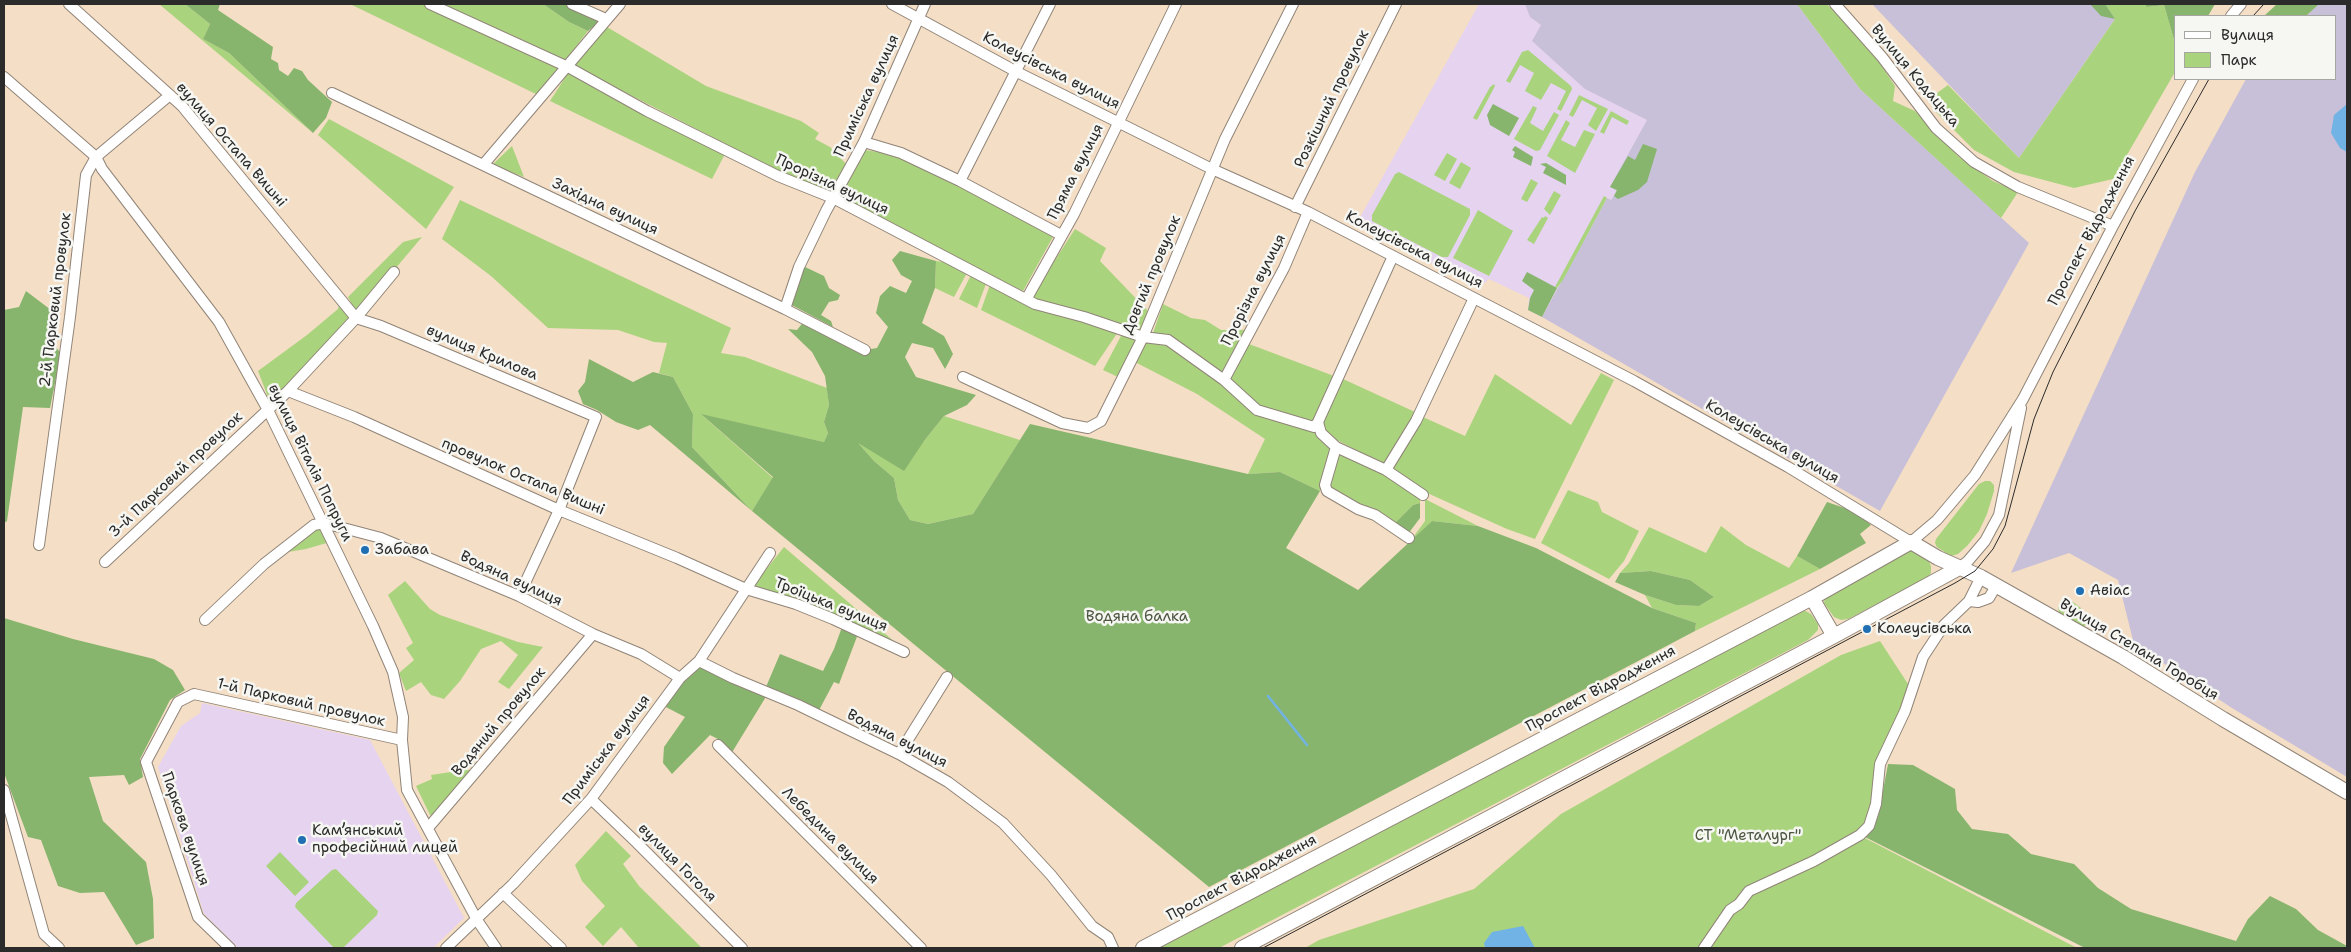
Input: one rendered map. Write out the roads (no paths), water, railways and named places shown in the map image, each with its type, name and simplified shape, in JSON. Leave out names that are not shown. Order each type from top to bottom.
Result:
[{"type":"main road","name":"Вулиця Степана Горобця","points":[[1912,542],[1938,558],[1981,577],[2123,657],[2347,792]]},
{"type":"main road","name":"Проспект Відродження","points":[[1142,948],[1812,598],[1912,542]]},
{"type":"main road","name":"Проспект Відродження","points":[[1242,948],[1834,636],[1959,568]]},
{"type":"main road","points":[[1812,598],[1834,636]]},
{"type":"street","name":"вулиця Остапа Вишні","points":[[69,4],[182,106],[356,318]]},
{"type":"street","name":"Прорізна вулиця","points":[[430,4],[568,67],[647,111],[778,176],[833,198],[1036,304],[1084,317],[1143,337],[1168,340],[1224,380],[1257,410],[1314,427],[1318,422]]},
{"type":"street","points":[[572,4],[606,19]]},
{"type":"street","points":[[483,166],[620,4]]},
{"type":"street","name":"Колеусівська вулиця","points":[[892,4],[1017,72],[1212,169],[1308,212],[1634,381],[1788,466],[1912,542]]},
{"type":"street","name":"Приміська вулиця","points":[[785,309],[799,267],[833,198],[864,142],[925,4]]},
{"type":"street","points":[[960,180],[1017,72],[1050,4]]},
{"type":"street","name":"Пряма вулиця","points":[[1027,298],[1074,214],[1176,4]]},
{"type":"street","name":"Довгий провулок","points":[[963,377],[1062,423],[1088,428],[1101,421],[1143,337],[1225,139],[1293,4]]},
{"type":"street","name":"Розкішний провулок","points":[[1295,207],[1396,4]]},
{"type":"street","name":"Вулиця Кодацька","points":[[1835,4],[1882,57],[1936,128],[1974,162],[2018,187],[2113,226]]},
{"type":"street","points":[[2232,15],[2241,4]]},
{"type":"street","name":"вулиця Віталія Попруги","points":[[4,77],[96,156],[102,170],[219,322],[268,410],[324,523],[393,672],[402,717],[402,740],[407,790],[477,920],[496,948]]},
{"type":"street","name":"Проспект Відродження","points":[[1912,542],[1937,520],[1974,475],[2023,400],[2113,226],[2192,80]]},
{"type":"street","name":"Західна вулиця","points":[[332,93],[785,309],[865,350]]},
{"type":"street","name":"2-й Парковий провулок","points":[[39,545],[70,316],[86,175],[96,156],[170,95]]},
{"type":"street","points":[[864,142],[901,153],[960,180],[1061,235]]},
{"type":"street","name":"Прорізна вулиця","points":[[1224,380],[1284,268],[1308,212]]},
{"type":"street","points":[[1393,256],[1318,422],[1321,432],[1336,447],[1386,470],[1423,495]]},
{"type":"street","name":"3-й Парковий провулок","points":[[105,562],[288,391],[356,318],[394,272]]},
{"type":"street","points":[[1386,470],[1416,421],[1474,298]]},
{"type":"street","name":"вулиця Крилова","points":[[356,318],[381,326],[596,417],[559,510]]},
{"type":"street","name":"провулок Остапа Вишні","points":[[288,391],[354,418],[559,510],[677,558],[746,589]]},
{"type":"street","name":"Проспект Відродження","points":[[1959,568],[1985,542],[1999,515],[2023,400]]},
{"type":"street","points":[[1336,447],[1325,485],[1327,490],[1358,509],[1375,515],[1409,538]]},
{"type":"street","points":[[519,596],[559,510]]},
{"type":"street","points":[[205,620],[264,564],[314,525],[324,523]]},
{"type":"street","name":"Водяна вулиця","points":[[324,523],[381,538],[519,596],[593,634],[641,654],[680,678]]},
{"type":"street","name":"Приміська вулиця","points":[[446,948],[477,920],[591,799],[680,678],[699,660],[770,553]]},
{"type":"street","points":[[1704,948],[1730,910],[1739,904],[1749,891],[1814,861],[1860,835],[1869,826],[1876,804],[1880,764],[1905,711],[1923,658],[1944,625],[1968,601],[1981,577]]},
{"type":"street","points":[[1968,601],[1984,601],[1989,598],[1996,586]]},
{"type":"street","name":"Троїцька вулиця","points":[[746,589],[796,604],[904,652]]},
{"type":"street","name":"Водяний провулок","points":[[428,828],[593,634]]},
{"type":"street","name":"Водяна вулиця","points":[[699,660],[899,754],[948,782],[1003,823],[1051,875],[1092,926],[1108,937],[1113,948]]},
{"type":"street","points":[[899,754],[947,677]]},
{"type":"street","name":"1-й Парковий провулок","points":[[194,694],[402,740]]},
{"type":"street","name":"Паркова вулиця","points":[[194,694],[178,702],[146,762],[198,917],[230,948]]},
{"type":"street","name":"Лебедина вулиця","points":[[718,745],[921,948]]},
{"type":"street","points":[[4,790],[44,934],[59,948]]},
{"type":"street","name":"вулиця Гоголя","points":[[591,799],[637,842],[742,948]]},
{"type":"street","points":[[503,893],[561,948]]},
{"type":"water","points":[[2347,104],[2347,152],[2340,148],[2331,133],[2334,115]]},
{"type":"water","points":[[1523,926],[1535,948],[1485,948],[1484,943],[1492,932]]},
{"type":"waterway","points":[[1268,696],[1307,745]]},
{"type":"tram line","points":[[2254,15],[2264,4]]},
{"type":"tram line","points":[[1263,948],[1975,571],[1993,549],[2005,526],[2034,419],[2053,372],[2135,211],[2208,80]]},
{"type":"place","name":"Забава","points":[[365,550]]},
{"type":"place","name":"Авіас","points":[[2080,591]]},
{"type":"place","name":"Колеусівська","points":[[1867,629]]},
{"type":"place","name":"Кам’янський професійний лицей","points":[[302,840]]},
{"type":"park label","name":"Водяна балка","points":[[1137,617]]},
{"type":"park label","name":"СТ \"Металург\"","points":[[1748,836]]}]
